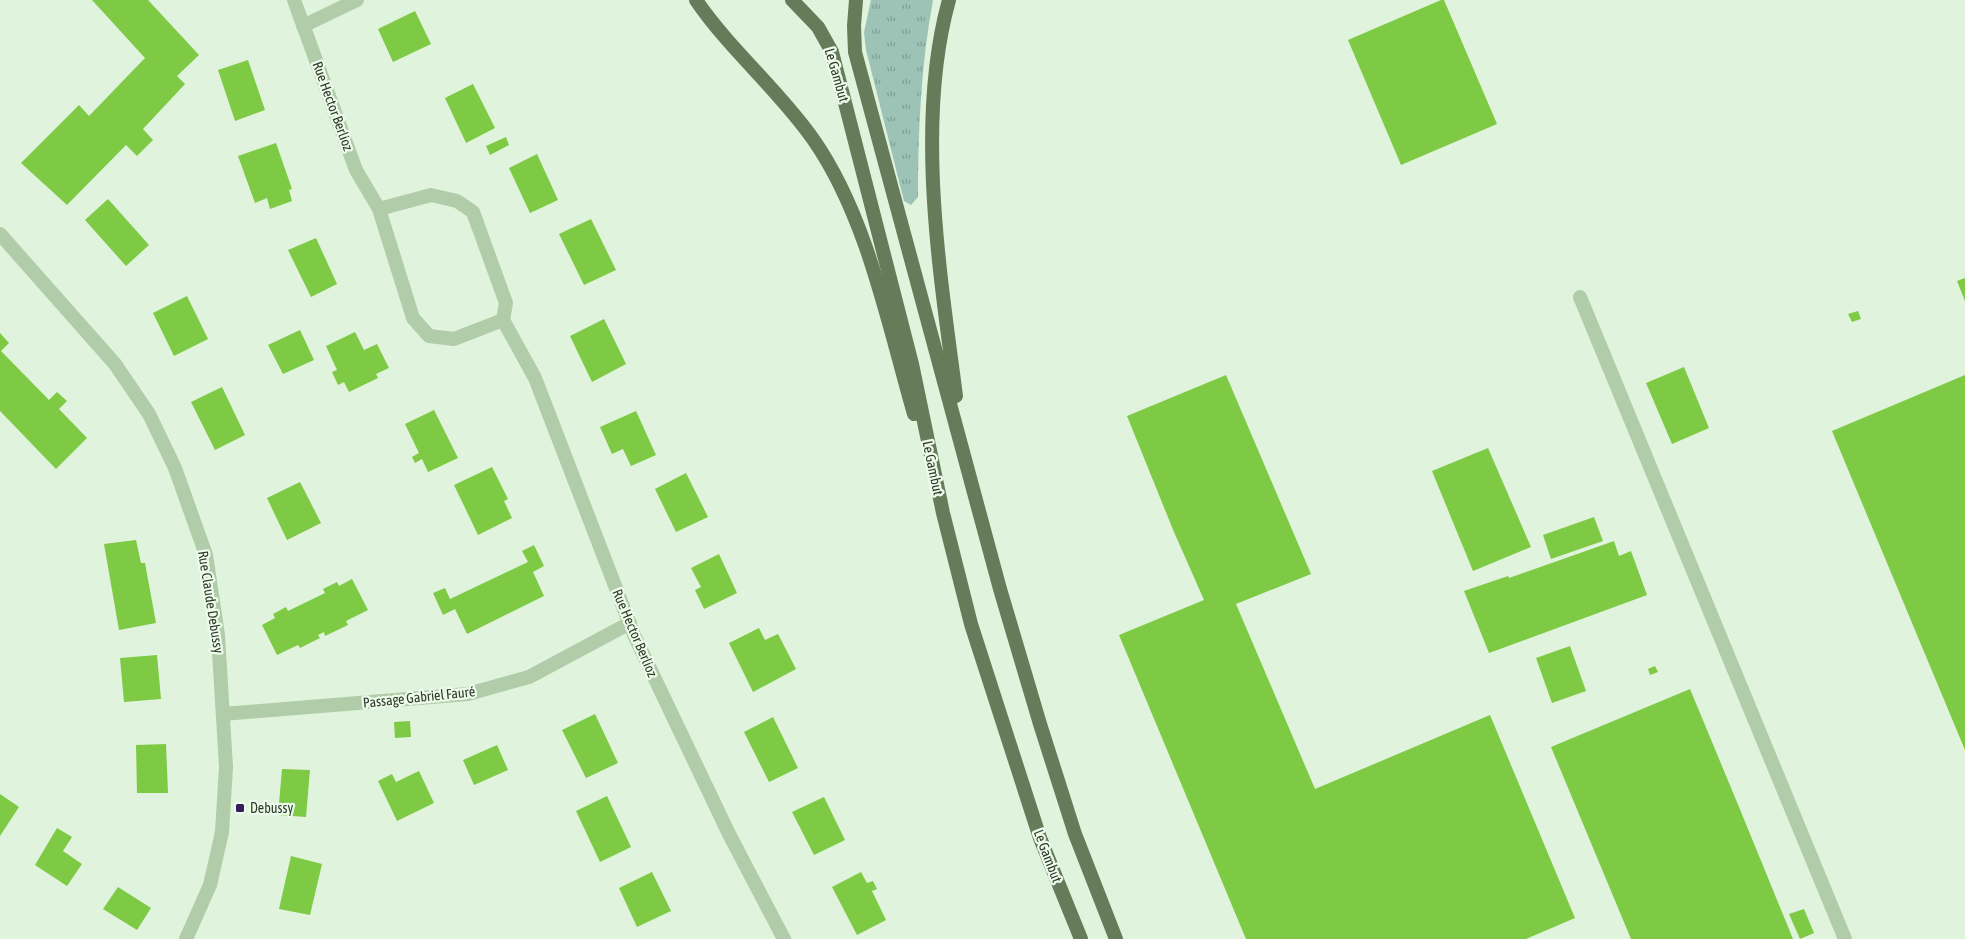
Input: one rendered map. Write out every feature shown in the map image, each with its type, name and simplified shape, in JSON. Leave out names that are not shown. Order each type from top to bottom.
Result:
[{"type":"main road","points":[[696,0],[712,23],[793,112],[834,173],[850,204],[862,237],[943,513]]},
{"type":"main road","name":"Le Gambut","points":[[792,0],[818,27],[832,52],[912,364],[943,513],[971,624],[1040,838],[1081,939]]},
{"type":"main road","points":[[856,0],[855,52],[1000,589],[1075,834],[1116,939]]},
{"type":"main road","points":[[949,0],[939,34],[933,126],[936,234],[963,449]]},
{"type":"street","name":"Rue Hector Berlioz","points":[[294,0],[356,170],[379,209],[414,318],[430,336],[454,339],[503,320]]},
{"type":"street","points":[[303,26],[357,0]]},
{"type":"street","name":"Rue Hector Berlioz","points":[[379,209],[430,195],[457,201],[473,212],[506,303],[503,320],[535,378],[630,623],[729,834],[784,939]]},
{"type":"street","name":"Rue Claude Debussy","points":[[0,234],[115,364],[149,414],[175,468],[206,554],[218,636],[226,767],[222,832],[210,885],[186,939]]},
{"type":"street","points":[[1580,297],[1845,939]]},
{"type":"street","name":"Passage Gabriel Fauré","points":[[223,714],[468,694],[529,677],[630,623]]},
{"type":"green space","points":[[871,0],[933,0],[921,98],[918,197],[911,205],[904,201],[866,50],[864,32]]},
{"type":"building","points":[[92,0],[148,0],[199,55],[177,76],[185,84],[143,129],[153,140],[137,156],[126,145],[67,205],[21,163],[79,105],[89,116],[145,58]]},
{"type":"building","points":[[1444,0],[1497,124],[1401,165],[1348,40]]},
{"type":"building","points":[[415,11],[431,44],[393,62],[378,29]]},
{"type":"building","points":[[248,60],[265,110],[235,121],[218,70]]},
{"type":"building","points":[[473,84],[495,128],[466,143],[445,98]]},
{"type":"building","points":[[506,137],[509,145],[490,155],[486,146]]},
{"type":"building","points":[[276,143],[292,189],[289,190],[292,201],[270,209],[267,198],[255,203],[238,156]]},
{"type":"building","points":[[537,154],[558,200],[530,213],[509,168]]},
{"type":"building","points":[[108,199],[149,245],[126,266],[85,220]]},
{"type":"building","points":[[591,219],[616,270],[584,285],[559,234]]},
{"type":"building","points":[[316,238],[337,284],[311,297],[288,250]]},
{"type":"building","points":[[1965,278],[1965,301],[1957,281]]},
{"type":"building","points":[[187,296],[208,339],[174,356],[153,313]]},
{"type":"building","points":[[1858,311],[1861,319],[1852,322],[1848,314]]},
{"type":"building","points":[[604,319],[626,364],[592,382],[570,336]]},
{"type":"building","points":[[300,330],[314,360],[283,374],[268,345]]},
{"type":"building","points":[[355,332],[364,350],[377,344],[389,368],[376,374],[378,378],[349,392],[344,382],[338,385],[332,372],[337,370],[326,346]]},
{"type":"building","points":[[0,333],[9,343],[1,351],[49,400],[57,392],[67,401],[59,409],[87,438],[56,469],[0,411]]},
{"type":"building","points":[[1684,367],[1709,428],[1672,444],[1646,383]]},
{"type":"building","points":[[1226,375],[1311,574],[1236,604],[1315,789],[1490,715],[1575,918],[1526,939],[1246,939],[1119,635],[1204,600],[1127,416]]},
{"type":"building","points":[[1965,375],[1965,750],[1832,431]]},
{"type":"building","points":[[222,387],[245,435],[215,450],[191,402]]},
{"type":"building","points":[[434,410],[458,458],[428,472],[422,459],[415,463],[412,457],[419,453],[405,424]]},
{"type":"building","points":[[636,411],[656,455],[631,466],[623,449],[612,454],[600,427]]},
{"type":"building","points":[[1488,448],[1531,547],[1473,571],[1432,471]]},
{"type":"building","points":[[492,467],[508,499],[504,501],[512,518],[478,535],[454,485]]},
{"type":"building","points":[[686,473],[708,517],[676,532],[655,489]]},
{"type":"building","points":[[300,482],[321,523],[287,540],[267,498]]},
{"type":"building","points":[[1594,517],[1603,541],[1551,559],[1543,535]]},
{"type":"building","points":[[136,540],[141,563],[145,563],[156,623],[119,630],[104,544]]},
{"type":"building","points":[[1614,541],[1619,556],[1631,551],[1647,595],[1489,653],[1464,591],[1508,576],[1509,578]]},
{"type":"building","points":[[534,545],[544,566],[533,572],[544,596],[467,634],[455,609],[443,615],[433,593],[445,588],[450,599],[528,562],[522,551]]},
{"type":"building","points":[[719,554],[737,593],[704,609],[695,590],[701,587],[691,568]]},
{"type":"building","points":[[352,579],[368,610],[346,621],[348,625],[325,636],[324,632],[318,635],[320,638],[300,648],[298,645],[277,655],[262,625],[275,618],[273,614],[286,607],[288,611],[325,593],[323,589],[337,582],[339,586]]},
{"type":"building","points":[[759,628],[765,640],[778,634],[796,669],[753,692],[729,643]]},
{"type":"building","points":[[1570,646],[1586,691],[1552,703],[1536,658]]},
{"type":"building","points":[[157,655],[161,699],[124,702],[120,658]]},
{"type":"building","points":[[1655,666],[1658,672],[1650,675],[1648,669]]},
{"type":"building","points":[[1690,689],[1793,939],[1631,939],[1551,747]]},
{"type":"building","points":[[595,714],[618,763],[586,778],[562,730]]},
{"type":"building","points":[[773,717],[798,768],[769,782],[744,732]]},
{"type":"building","points":[[410,721],[411,737],[395,738],[394,722]]},
{"type":"building","points":[[166,744],[168,793],[137,793],[136,745]]},
{"type":"building","points":[[497,745],[508,770],[474,785],[463,760]]},
{"type":"building","points":[[282,769],[310,770],[306,817],[278,815]]},
{"type":"building","points":[[419,771],[434,803],[397,821],[378,781],[392,774],[396,782]]},
{"type":"building","points":[[0,794],[19,807],[0,836]]},
{"type":"building","points":[[607,796],[631,847],[600,862],[576,811]]},
{"type":"building","points":[[824,797],[845,840],[814,855],[792,812]]},
{"type":"building","points":[[57,828],[72,837],[63,851],[82,864],[67,886],[35,865]]},
{"type":"building","points":[[291,856],[322,864],[310,915],[279,909]]},
{"type":"building","points":[[652,872],[671,911],[637,927],[619,888]]},
{"type":"building","points":[[861,872],[867,883],[873,881],[877,889],[872,891],[886,920],[857,935],[832,887]]},
{"type":"building","points":[[118,887],[151,908],[137,930],[103,909]]},
{"type":"building","points":[[1804,909],[1814,933],[1800,939],[1789,914]]},
{"type":"place","name":"Debussy","points":[[240,808]]}]
